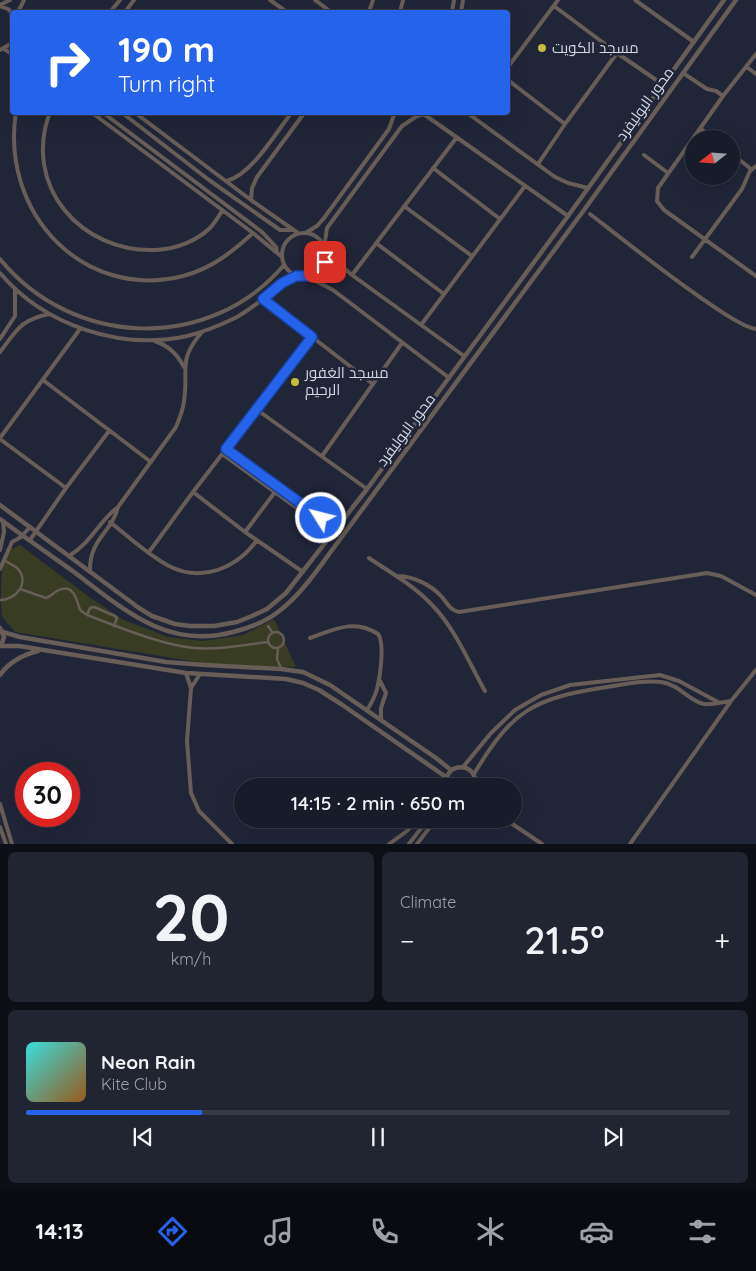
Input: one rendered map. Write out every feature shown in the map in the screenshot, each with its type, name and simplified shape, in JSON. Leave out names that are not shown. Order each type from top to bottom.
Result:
[{"type":"street","points":[[0,6],[10,0]]},
{"type":"street","points":[[112,10],[120,0]]},
{"type":"street","points":[[270,0],[284,10]]},
{"type":"street","points":[[315,0],[328,10]]},
{"type":"street","points":[[510,64],[558,0]]},
{"type":"street","points":[[635,0],[694,42]]},
{"type":"street","name":"محور البوليفرد","points":[[0,505],[152,616],[175,624],[198,627],[229,624],[260,613],[280,599],[337,529],[568,216],[723,0]]},
{"type":"street","name":"محور البوليفرد","points":[[1,520],[119,606],[147,624],[162,630],[194,636],[229,633],[247,628],[278,612],[302,589],[326,558],[736,0]]},
{"type":"street","points":[[554,6],[617,54],[662,84]]},
{"type":"street","points":[[538,164],[564,124],[617,54]]},
{"type":"street","points":[[756,54],[700,128],[657,192],[659,205],[756,276]]},
{"type":"street","points":[[747,67],[756,74]]},
{"type":"street","points":[[683,73],[707,89],[716,91],[723,96]]},
{"type":"street","points":[[510,82],[564,124]]},
{"type":"street","points":[[13,172],[12,141],[16,115]]},
{"type":"street","points":[[49,115],[43,139],[43,155],[50,187],[70,217],[96,237],[136,250],[177,247],[201,235],[212,226],[222,211]]},
{"type":"street","points":[[94,115],[254,233],[282,257]]},
{"type":"street","points":[[106,115],[262,232],[276,247],[277,253]]},
{"type":"street","points":[[125,115],[209,180],[280,230],[292,230]]},
{"type":"street","points":[[138,115],[298,233]]},
{"type":"street","points":[[227,181],[239,176],[249,168],[290,115]]},
{"type":"street","points":[[251,200],[252,188],[257,177],[304,115]]},
{"type":"street","points":[[296,276],[284,265],[282,248],[287,240],[298,233],[307,232],[317,226],[324,218],[389,129],[394,115]]},
{"type":"street","points":[[470,115],[561,180],[588,188]]},
{"type":"street","points":[[324,248],[327,228],[402,126],[417,116],[425,116],[457,137],[568,216]]},
{"type":"street","points":[[352,275],[457,137]]},
{"type":"street","points":[[644,155],[668,173]]},
{"type":"street","points":[[740,160],[751,169]]},
{"type":"street","points":[[692,257],[742,189],[751,169],[756,166]]},
{"type":"street","points":[[433,168],[500,219]]},
{"type":"street","points":[[14,178],[19,192]]},
{"type":"street","points":[[421,325],[525,186]]},
{"type":"street","points":[[404,206],[472,256]]},
{"type":"street","points":[[29,213],[42,231],[71,258],[95,271],[113,277],[132,280],[161,280],[193,273],[222,259],[254,233]]},
{"type":"street","points":[[590,214],[713,306],[747,327],[756,329]]},
{"type":"street","points":[[307,232],[318,237],[326,253],[352,275],[464,356]]},
{"type":"street","points":[[376,243],[444,294]]},
{"type":"street","points":[[0,273],[15,289],[49,314],[80,329],[132,339],[153,340],[169,339],[202,332],[237,316],[263,299],[282,283],[296,276],[308,276],[320,270],[325,262],[326,253]]},
{"type":"street","points":[[0,259],[30,289],[70,313],[107,324],[145,329],[183,325],[220,314],[252,294],[271,279],[284,265]]},
{"type":"street","points":[[308,276],[333,290],[448,377]]},
{"type":"street","points":[[0,339],[15,316],[15,289]]},
{"type":"street","points":[[263,299],[373,384]]},
{"type":"street","points":[[0,352],[22,325],[34,318],[49,314]]},
{"type":"street","points":[[66,488],[0,438],[80,329]]},
{"type":"street","points":[[90,572],[90,561],[94,546],[118,507],[172,434],[181,414],[184,400],[184,367],[190,348],[202,332]]},
{"type":"street","points":[[149,552],[312,337]]},
{"type":"street","points":[[153,340],[171,350],[184,367]]},
{"type":"street","points":[[322,456],[402,343]]},
{"type":"street","points":[[43,380],[152,462]]},
{"type":"street","points":[[256,409],[367,489]]},
{"type":"street","points":[[30,540],[109,431]]},
{"type":"street","points":[[226,449],[337,529]]},
{"type":"street","points":[[222,454],[333,534]]},
{"type":"street","points":[[193,492],[303,572]]},
{"type":"street","points":[[246,532],[275,492]]},
{"type":"street","points":[[69,556],[90,540],[110,514],[118,507]]},
{"type":"street","points":[[1,520],[4,526],[4,535],[0,549],[7,552]]},
{"type":"street","points":[[110,522],[160,560],[176,569],[193,573],[210,573],[232,565],[246,554],[258,540]]},
{"type":"street","points":[[0,569],[12,542],[23,535],[30,527]]},
{"type":"street","points":[[369,558],[418,591],[436,608],[454,635],[485,691]]},
{"type":"street","points":[[0,600],[14,597],[20,588],[22,580],[20,572],[4,560]]},
{"type":"street","points":[[396,576],[409,577],[423,582],[441,596],[451,609],[460,612],[707,573],[721,576],[756,595]]},
{"type":"street","points":[[20,588],[46,598],[60,590],[70,590],[77,597],[80,610],[87,615],[114,626],[192,648],[228,648],[268,642]]},
{"type":"street","points":[[87,615],[91,607],[100,610],[116,617],[114,626]]},
{"type":"street","points":[[310,638],[350,625],[359,626],[378,634],[382,641],[379,679],[375,694],[367,710]]},
{"type":"street","points":[[268,626],[272,632]]},
{"type":"street","points":[[1,647],[4,642],[2,630],[20,636],[166,662],[270,668],[302,672],[320,679],[451,770]]},
{"type":"street","points":[[272,632],[278,632],[284,637],[284,643],[278,648],[272,648],[268,642],[268,636],[272,632]]},
{"type":"street","points":[[1,647],[13,645],[186,673],[286,679],[304,683],[341,704],[446,777],[451,770],[463,767],[491,733],[515,710],[541,694],[570,685],[660,675],[679,681],[718,702]]},
{"type":"street","points":[[278,648],[277,659],[281,669]]},
{"type":"street","points":[[0,675],[9,664],[21,657],[41,650]]},
{"type":"street","points":[[270,668],[277,659]]},
{"type":"street","points":[[630,844],[731,701],[756,670]]},
{"type":"street","points":[[186,673],[191,688],[187,741],[191,793],[198,811],[232,844]]},
{"type":"street","points":[[191,688],[200,674]]},
{"type":"street","points":[[379,679],[386,693],[381,708],[381,720]]},
{"type":"street","points":[[474,774],[498,736],[520,715],[533,707],[563,695],[633,683],[661,682],[679,688],[701,703],[731,701]]},
{"type":"street","points":[[430,766],[436,758]]},
{"type":"street","points":[[463,767],[474,774],[476,778]]},
{"type":"street","points":[[0,804],[12,844]]},
{"type":"street","points":[[0,827],[6,844]]},
{"type":"street","points":[[390,844],[410,828]]},
{"type":"street","points":[[409,844],[421,828]]},
{"type":"street","points":[[416,844],[429,828]]},
{"type":"street","points":[[518,828],[542,844]]},
{"type":"green space","points":[[20,545],[92,599],[124,620],[168,637],[202,641],[243,635],[274,619],[296,667],[215,665],[15,632],[2,616],[2,575],[5,552]]},
{"type":"place","name":"مسجد الكويت","points":[[542,48]]},
{"type":"place","name":"مسجد الغفور الرحيم","points":[[295,382]]},
{"type":"route","points":[[321,518],[226,449],[312,337],[263,299],[282,283],[296,276],[308,276],[317,273],[325,262]]}]
